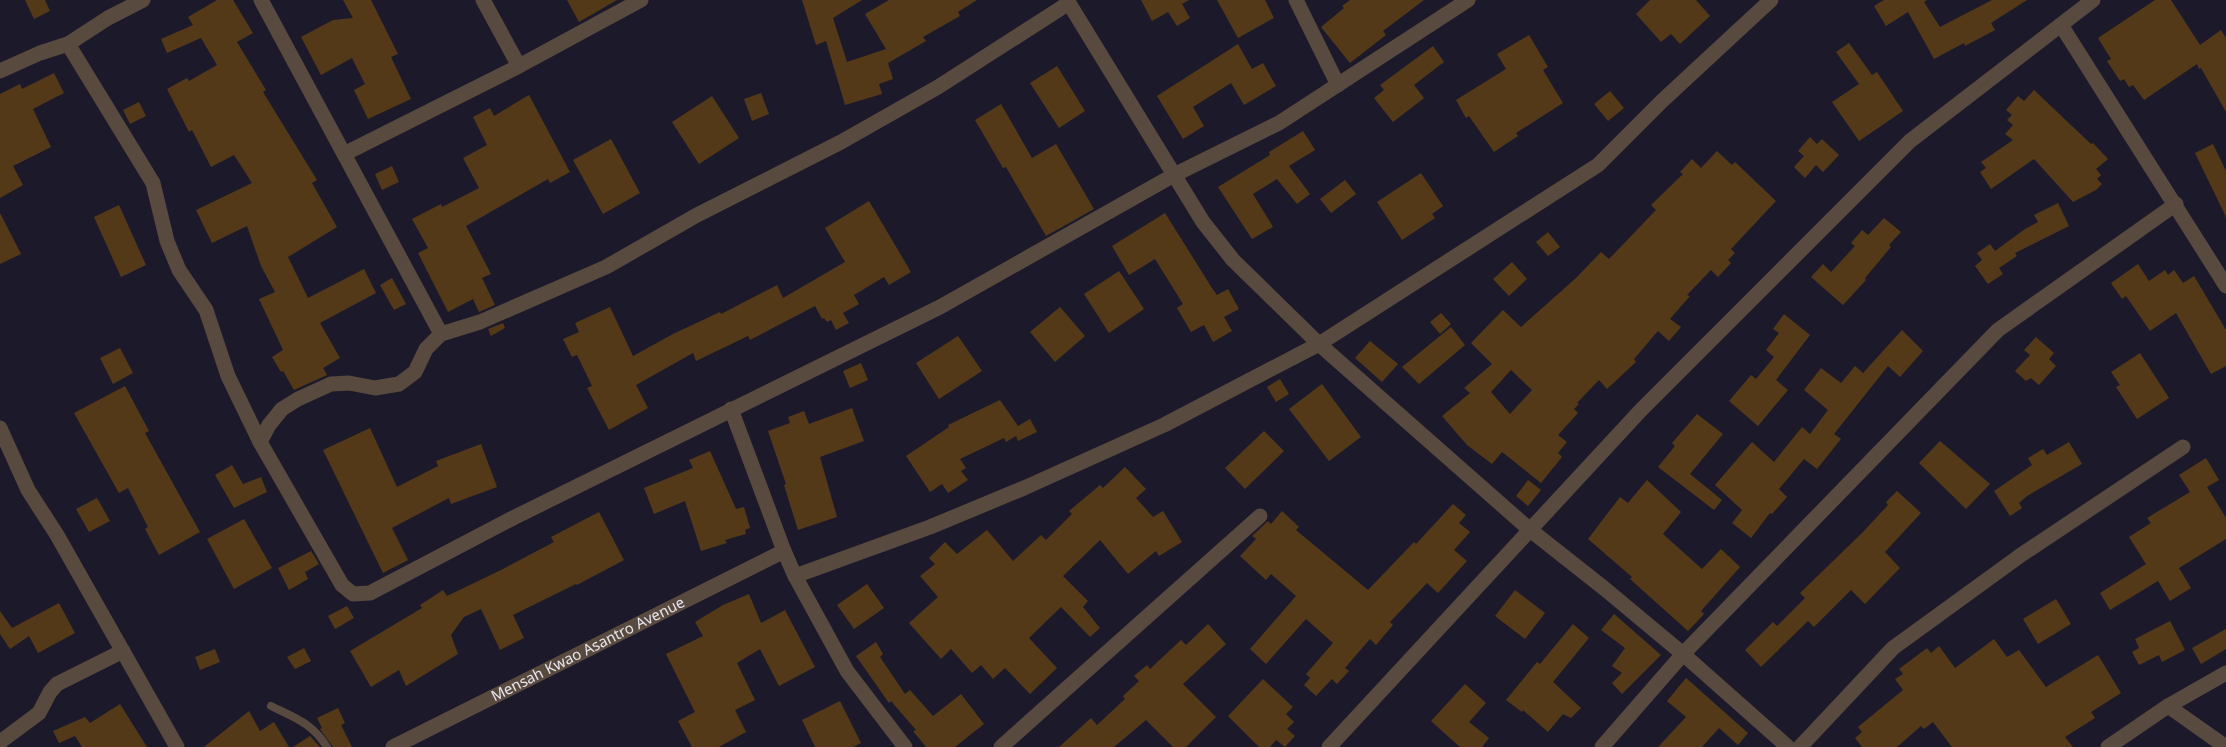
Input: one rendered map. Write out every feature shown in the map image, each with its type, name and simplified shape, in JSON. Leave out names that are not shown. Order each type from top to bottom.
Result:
[{"type":"street","points":[[0,71],[40,52],[68,44],[108,18],[143,0]]},
{"type":"street","points":[[261,0],[441,334]]},
{"type":"street","points":[[483,0],[519,66]]},
{"type":"street","points":[[344,154],[519,66],[641,0]]},
{"type":"street","points":[[1296,0],[1338,85]]},
{"type":"street","points":[[68,44],[153,183],[166,241],[180,270],[206,310],[228,375],[260,442],[342,585],[353,594],[370,593],[513,518],[940,307],[1174,175],[1279,123],[1468,0]]},
{"type":"street","points":[[795,576],[1024,488],[1164,425],[1319,344],[1598,165],[1662,101],[1771,0]]},
{"type":"street","points":[[1329,747],[1641,410],[1910,141],[2093,0]]},
{"type":"street","points":[[260,442],[282,409],[331,384],[349,383],[375,388],[399,384],[415,372],[426,349],[441,334],[480,322],[606,267],[698,216],[851,137],[938,87],[1068,2],[1203,222],[1233,260],[1319,344],[1528,530],[1605,589],[1683,654],[1788,747]]},
{"type":"street","points":[[2061,25],[2226,286]]},
{"type":"street","points":[[1602,747],[1683,654],[1998,330],[2176,204]]},
{"type":"street","points":[[731,409],[783,551],[795,576],[847,671],[905,747]]},
{"type":"street","points":[[0,429],[28,490],[57,535],[177,747]]},
{"type":"street","points":[[1800,747],[1893,648],[2022,555],[2183,447]]},
{"type":"street","points":[[1001,747],[1260,516]]},
{"type":"street","name":"Mensah Kwao Asantro Avenue","points":[[393,747],[783,551]]},
{"type":"street","points":[[0,742],[39,713],[57,684],[123,651]]},
{"type":"street","points":[[2108,747],[2168,706],[2226,673]]},
{"type":"street","points":[[2168,706],[2226,747]]},
{"type":"lane","points":[[271,706],[306,723],[318,733],[327,747]]},
{"type":"building","points":[[25,0],[45,0],[50,11],[34,19]]},
{"type":"building","points":[[217,0],[233,0],[253,33],[237,42],[266,90],[263,92],[317,180],[312,183],[337,227],[288,257],[308,298],[364,269],[376,293],[320,323],[340,358],[323,368],[327,375],[294,390],[272,357],[283,350],[259,299],[275,292],[261,266],[247,226],[212,243],[196,210],[252,183],[234,155],[211,167],[192,130],[189,132],[167,89],[187,78],[189,81],[217,65],[201,38],[167,53],[161,39],[193,25],[188,17]]},
{"type":"building","points":[[343,0],[371,0],[398,54],[391,57],[411,99],[368,119],[354,90],[365,84],[352,58],[321,75],[301,37],[333,20],[353,18]]},
{"type":"building","points":[[567,0],[617,0],[579,22]]},
{"type":"building","points":[[802,0],[862,0],[833,18],[847,62],[886,49],[865,14],[889,0],[977,0],[958,12],[960,16],[923,37],[926,41],[888,63],[893,79],[879,84],[882,94],[845,105],[826,41],[816,45]]},
{"type":"building","points":[[1141,0],[1189,0],[1182,4],[1190,18],[1177,26],[1168,12],[1152,21]]},
{"type":"building","points":[[1217,0],[1265,0],[1274,18],[1238,38]]},
{"type":"building","points":[[1350,0],[1424,0],[1383,31],[1386,35],[1350,63],[1321,27]]},
{"type":"building","points":[[1650,0],[1696,0],[1710,16],[1680,44],[1671,34],[1661,42],[1636,14]]},
{"type":"building","points":[[1884,0],[1927,0],[1924,2],[1940,27],[1992,0],[2027,0],[1991,23],[1995,30],[1934,59],[1908,12],[1886,26],[1874,6]]},
{"type":"building","points":[[2155,0],[2171,0],[2200,45],[2221,30],[2226,38],[2226,112],[2197,64],[2144,100],[2133,85],[2129,87],[2124,79],[2120,81],[2107,61],[2111,59],[2098,38]]},
{"type":"building","points":[[1529,35],[1548,67],[1543,70],[1563,103],[1516,133],[1518,136],[1494,152],[1469,116],[1466,118],[1456,100],[1506,69],[1497,54]]},
{"type":"building","points":[[1849,43],[1872,75],[1877,72],[1903,111],[1859,141],[1832,102],[1859,84],[1836,52]]},
{"type":"building","points":[[1238,44],[1252,69],[1263,63],[1276,86],[1244,105],[1231,83],[1193,107],[1204,126],[1183,139],[1157,96]]},
{"type":"building","points":[[1433,46],[1444,62],[1414,85],[1424,98],[1393,122],[1374,98],[1384,90],[1380,85]]},
{"type":"building","points":[[1057,66],[1085,111],[1059,128],[1030,83]]},
{"type":"building","points":[[54,73],[64,93],[33,109],[51,147],[13,166],[23,185],[0,198],[0,94],[20,84],[22,89]]},
{"type":"building","points":[[2034,90],[2108,159],[2096,169],[2101,175],[2097,179],[2102,184],[2096,190],[2073,202],[2034,159],[1991,189],[1980,172],[1986,168],[1981,162],[2013,140],[2005,134],[2013,125],[2007,120],[2012,115],[2006,110],[2018,96],[2024,101]]},
{"type":"building","points":[[1610,91],[1624,108],[1608,121],[1594,104]]},
{"type":"building","points":[[761,93],[769,114],[752,121],[744,99]]},
{"type":"building","points":[[529,95],[570,172],[550,183],[548,179],[466,226],[491,274],[482,278],[495,305],[479,312],[473,299],[448,312],[418,253],[428,248],[412,219],[479,188],[463,158],[487,145],[473,117],[490,108],[494,116]]},
{"type":"building","points":[[712,96],[739,138],[699,164],[672,122]]},
{"type":"building","points":[[139,102],[146,116],[130,124],[123,110]]},
{"type":"building","points":[[1001,104],[1032,158],[1056,144],[1094,209],[1046,236],[1006,167],[1003,168],[975,120]]},
{"type":"building","points":[[1303,131],[1315,150],[1289,166],[1310,194],[1297,204],[1277,179],[1253,194],[1273,227],[1252,239],[1218,187],[1270,155],[1269,152]]},
{"type":"building","points":[[1810,137],[1817,144],[1822,139],[1839,155],[1823,172],[1816,165],[1805,178],[1794,167],[1804,156],[1798,151]]},
{"type":"building","points":[[611,139],[640,193],[603,214],[573,160]]},
{"type":"building","points":[[2213,144],[2226,171],[2226,217],[2195,153]]},
{"type":"building","points":[[1717,151],[1732,165],[1735,162],[1776,201],[1731,249],[1735,253],[1728,260],[1731,263],[1718,277],[1711,270],[1687,295],[1690,296],[1670,319],[1681,327],[1669,341],[1658,331],[1634,359],[1636,362],[1607,389],[1599,380],[1577,403],[1579,404],[1574,409],[1578,413],[1558,435],[1567,442],[1558,453],[1562,457],[1541,483],[1502,452],[1492,464],[1467,445],[1442,416],[1470,393],[1464,388],[1492,364],[1471,343],[1503,310],[1521,327],[1576,278],[1601,252],[1609,259],[1656,210],[1651,205],[1683,174],[1680,172],[1692,159],[1701,168]],"holes":[[[1511,370],[1532,390],[1510,414],[1491,392]]]},
{"type":"building","points":[[392,166],[399,182],[382,190],[375,174]]},
{"type":"building","points":[[1421,173],[1443,206],[1432,214],[1435,218],[1402,240],[1377,202]]},
{"type":"building","points":[[1345,180],[1356,194],[1331,213],[1320,199]]},
{"type":"building","points":[[869,201],[911,272],[889,285],[884,277],[854,295],[859,304],[843,313],[849,323],[836,330],[831,320],[827,322],[824,318],[822,319],[815,306],[750,340],[748,336],[696,361],[693,353],[636,385],[648,408],[609,430],[587,388],[592,386],[577,355],[572,357],[563,339],[579,332],[575,323],[610,307],[633,356],[673,334],[720,312],[721,314],[777,285],[783,298],[845,262],[825,228]]},
{"type":"building","points":[[2058,203],[2069,226],[2015,253],[2017,256],[1999,268],[2003,274],[1988,284],[1975,266],[1982,260],[1977,253],[1990,244],[1995,251],[2038,222],[2034,215]]},
{"type":"building","points":[[119,205],[146,265],[121,277],[94,217]]},
{"type":"building","points":[[0,213],[21,254],[0,264]]},
{"type":"building","points":[[1165,213],[1217,295],[1228,289],[1239,309],[1224,317],[1232,331],[1213,342],[1204,325],[1191,332],[1177,308],[1183,304],[1155,259],[1129,275],[1112,246]]},
{"type":"building","points":[[1884,218],[1901,232],[1889,245],[1891,247],[1865,278],[1866,280],[1843,305],[1811,277],[1823,264],[1831,272],[1855,246],[1851,243],[1862,230],[1868,235]]},
{"type":"building","points":[[1548,232],[1560,247],[1548,256],[1536,242]]},
{"type":"building","points":[[1512,262],[1527,279],[1509,296],[1493,279]]},
{"type":"building","points":[[2138,264],[2149,281],[2165,270],[2168,275],[2174,270],[2183,283],[2194,276],[2226,330],[2226,366],[2211,374],[2176,313],[2150,331],[2126,296],[2122,299],[2111,283]]},
{"type":"building","points":[[1119,271],[1144,309],[1109,333],[1084,294]]},
{"type":"building","points":[[392,278],[406,304],[394,310],[380,285]]},
{"type":"building","points":[[1060,307],[1085,336],[1055,362],[1030,332]]},
{"type":"building","points":[[1441,313],[1451,324],[1440,334],[1430,322]]},
{"type":"building","points":[[1784,314],[1810,335],[1776,380],[1788,390],[1758,426],[1729,401],[1751,375],[1756,379],[1774,357],[1766,350],[1779,333],[1773,329]]},
{"type":"building","points":[[503,323],[505,328],[491,336],[488,329]]},
{"type":"building","points":[[1451,327],[1465,345],[1419,384],[1402,367]]},
{"type":"building","points":[[1902,330],[1923,351],[1900,377],[1888,366],[1834,434],[1841,439],[1817,469],[1804,459],[1779,489],[1787,497],[1772,514],[1770,513],[1751,538],[1732,523],[1742,510],[1715,485],[1752,442],[1774,462],[1802,427],[1810,434],[1828,410],[1804,390],[1821,368],[1841,383],[1855,366],[1863,373]]},
{"type":"building","points":[[958,336],[982,371],[939,399],[916,363]]},
{"type":"building","points":[[2036,337],[2054,353],[2049,359],[2056,366],[2039,385],[2031,378],[2026,381],[2015,371],[2030,355],[2024,350]]},
{"type":"building","points":[[1370,341],[1398,364],[1382,382],[1355,358]]},
{"type":"building","points":[[120,348],[133,373],[113,384],[100,358]]},
{"type":"building","points":[[2140,353],[2169,398],[2137,419],[2116,387],[2120,385],[2111,372]]},
{"type":"building","points":[[861,363],[868,380],[850,388],[843,371]]},
{"type":"building","points":[[1280,379],[1289,394],[1276,402],[1267,387]]},
{"type":"building","points":[[1322,384],[1361,437],[1329,461],[1289,409]]},
{"type":"building","points":[[125,386],[149,431],[145,433],[200,532],[159,555],[128,488],[119,493],[74,413]]},
{"type":"building","points":[[1000,400],[1018,426],[1030,419],[1037,432],[1018,441],[1016,436],[1006,442],[1004,438],[960,459],[966,468],[961,471],[968,480],[948,493],[942,484],[930,492],[906,456],[949,427],[948,425]]},
{"type":"building","points":[[852,408],[864,441],[820,457],[837,517],[798,530],[784,485],[786,484],[768,431],[790,423],[788,417],[804,411],[809,424]]},
{"type":"building","points":[[1697,414],[1723,434],[1690,474],[1722,500],[1714,510],[1658,467],[1675,446],[1672,443]]},
{"type":"building","points":[[370,428],[397,487],[438,466],[436,461],[481,444],[497,487],[451,504],[449,498],[392,528],[408,560],[383,573],[323,450]]},
{"type":"building","points":[[1264,431],[1284,451],[1245,489],[1225,468]]},
{"type":"building","points":[[1940,441],[1990,484],[1966,509],[1919,463]]},
{"type":"building","points":[[2069,442],[2082,464],[2027,496],[2019,503],[2022,508],[2010,516],[1994,491],[2032,465],[2028,458],[2043,449],[2047,455]]},
{"type":"building","points":[[710,451],[736,509],[744,507],[750,528],[745,530],[746,534],[725,540],[727,543],[701,551],[685,501],[654,514],[644,488],[693,468],[689,460]]},
{"type":"building","points":[[2206,458],[2219,480],[2207,487],[2226,518],[2226,539],[2179,568],[2191,588],[2170,601],[2158,581],[2110,610],[2100,593],[2146,564],[2129,537],[2151,523],[2147,518],[2190,492],[2179,475]]},
{"type":"building","points":[[232,465],[243,484],[261,477],[267,492],[234,508],[215,475]]},
{"type":"building","points":[[1125,467],[1146,489],[1136,498],[1153,517],[1163,511],[1182,542],[1159,556],[1156,551],[1128,574],[1100,540],[1063,576],[1088,601],[1083,607],[1100,628],[1090,637],[1061,607],[1029,638],[1057,668],[1030,694],[1005,668],[993,679],[981,665],[972,673],[951,649],[941,659],[909,623],[938,597],[920,576],[935,564],[929,558],[945,542],[957,554],[987,530],[1013,561],[1041,535],[1046,540],[1072,514],[1069,511],[1100,485],[1103,488]]},
{"type":"building","points":[[1528,480],[1541,490],[1528,506],[1516,496]]},
{"type":"building","points":[[1647,480],[1681,512],[1663,534],[1702,569],[1721,549],[1740,567],[1701,611],[1704,614],[1688,631],[1630,579],[1632,577],[1588,539],[1620,497],[1628,503]]},
{"type":"building","points":[[1897,491],[1921,513],[1885,552],[1900,568],[1865,604],[1851,590],[1814,627],[1808,621],[1761,667],[1745,650],[1773,622],[1777,626],[1805,598],[1800,593],[1863,532],[1888,505],[1886,502]]},
{"type":"building","points":[[97,498],[110,521],[89,532],[76,509]]},
{"type":"building","points":[[1453,504],[1466,515],[1459,523],[1470,532],[1454,550],[1467,561],[1438,593],[1427,583],[1390,622],[1393,625],[1376,645],[1370,639],[1345,668],[1349,671],[1337,684],[1332,679],[1316,696],[1304,685],[1310,678],[1306,674],[1333,643],[1306,619],[1266,664],[1250,649],[1296,596],[1271,574],[1266,580],[1240,556],[1256,539],[1252,536],[1268,521],[1271,524],[1282,511],[1299,527],[1296,530],[1368,590],[1414,542],[1416,544]]},
{"type":"building","points":[[599,512],[624,560],[513,615],[524,638],[500,650],[481,609],[464,617],[451,635],[458,654],[406,686],[399,670],[371,687],[350,651],[422,608],[420,605],[443,590],[447,596],[503,569],[554,542],[551,537]]},
{"type":"building","points":[[244,519],[272,568],[234,589],[207,539]]},
{"type":"building","points":[[311,551],[319,564],[305,572],[308,579],[289,590],[278,568]]},
{"type":"building","points":[[867,584],[884,608],[854,629],[837,605]]},
{"type":"building","points":[[1515,590],[1545,613],[1525,639],[1495,616]]},
{"type":"building","points":[[749,594],[761,623],[785,610],[815,667],[779,686],[760,649],[737,663],[755,700],[735,710],[746,732],[719,747],[692,747],[678,721],[695,712],[666,654],[703,636],[695,622],[723,605]]},
{"type":"building","points":[[2056,599],[2071,624],[2038,644],[2023,619]]},
{"type":"building","points":[[59,603],[75,633],[38,653],[29,636],[10,649],[0,634],[0,611],[12,628]]},
{"type":"building","points":[[347,606],[354,618],[335,629],[328,616]]},
{"type":"building","points":[[1614,614],[1661,655],[1622,694],[1612,683],[1622,673],[1612,666],[1625,648],[1601,630]]},
{"type":"building","points":[[2170,621],[2185,650],[2162,662],[2159,655],[2139,665],[2132,652],[2139,648],[2135,639]]},
{"type":"building","points":[[1208,624],[1226,644],[1183,684],[1216,717],[1186,747],[1173,747],[1146,720],[1114,747],[1059,747],[1091,718],[1097,725],[1125,699],[1123,696],[1139,681],[1134,676],[1147,665],[1150,669],[1181,640],[1186,645]]},
{"type":"building","points":[[1573,624],[1589,638],[1553,682],[1581,708],[1571,718],[1563,714],[1548,732],[1523,710],[1522,712],[1506,700],[1537,662],[1540,664]]},
{"type":"building","points":[[2226,629],[2226,649],[2201,664],[2192,648]]},
{"type":"building","points":[[1994,639],[2007,657],[2019,650],[2046,687],[2098,655],[2121,693],[2091,712],[2095,718],[2065,737],[2073,747],[1952,747],[1933,722],[1924,729],[1921,726],[1897,747],[1862,747],[1855,738],[1862,732],[1858,727],[1903,690],[1895,679],[1903,674],[1899,669],[1927,648],[1931,653],[1939,646],[1955,668]]},
{"type":"building","points":[[876,642],[883,654],[880,657],[905,694],[910,690],[933,716],[961,694],[984,724],[955,747],[926,747],[913,731],[916,730],[891,701],[889,703],[856,656]]},
{"type":"building","points":[[304,648],[311,661],[295,669],[287,657]]},
{"type":"building","points":[[215,649],[220,662],[200,670],[195,657]]},
{"type":"building","points":[[1686,678],[1748,733],[1738,745],[1719,728],[1702,747],[1658,747],[1686,717],[1667,701]]},
{"type":"building","points":[[1263,679],[1293,707],[1286,714],[1294,722],[1287,729],[1295,736],[1285,747],[1276,740],[1270,747],[1259,747],[1228,716]]},
{"type":"building","points":[[1465,684],[1486,703],[1469,722],[1489,738],[1482,747],[1460,747],[1431,721]]},
{"type":"building","points":[[840,701],[861,743],[853,747],[815,747],[802,720]]},
{"type":"building","points":[[120,704],[147,747],[82,747],[75,736],[59,743],[53,731],[85,717],[90,723]]},
{"type":"building","points":[[338,708],[345,723],[341,725],[352,747],[333,747],[320,729],[322,728],[317,718]]},
{"type":"building","points":[[249,711],[260,731],[274,722],[289,747],[204,747]]},
{"type":"building","points":[[310,736],[320,747],[293,747]]}]
